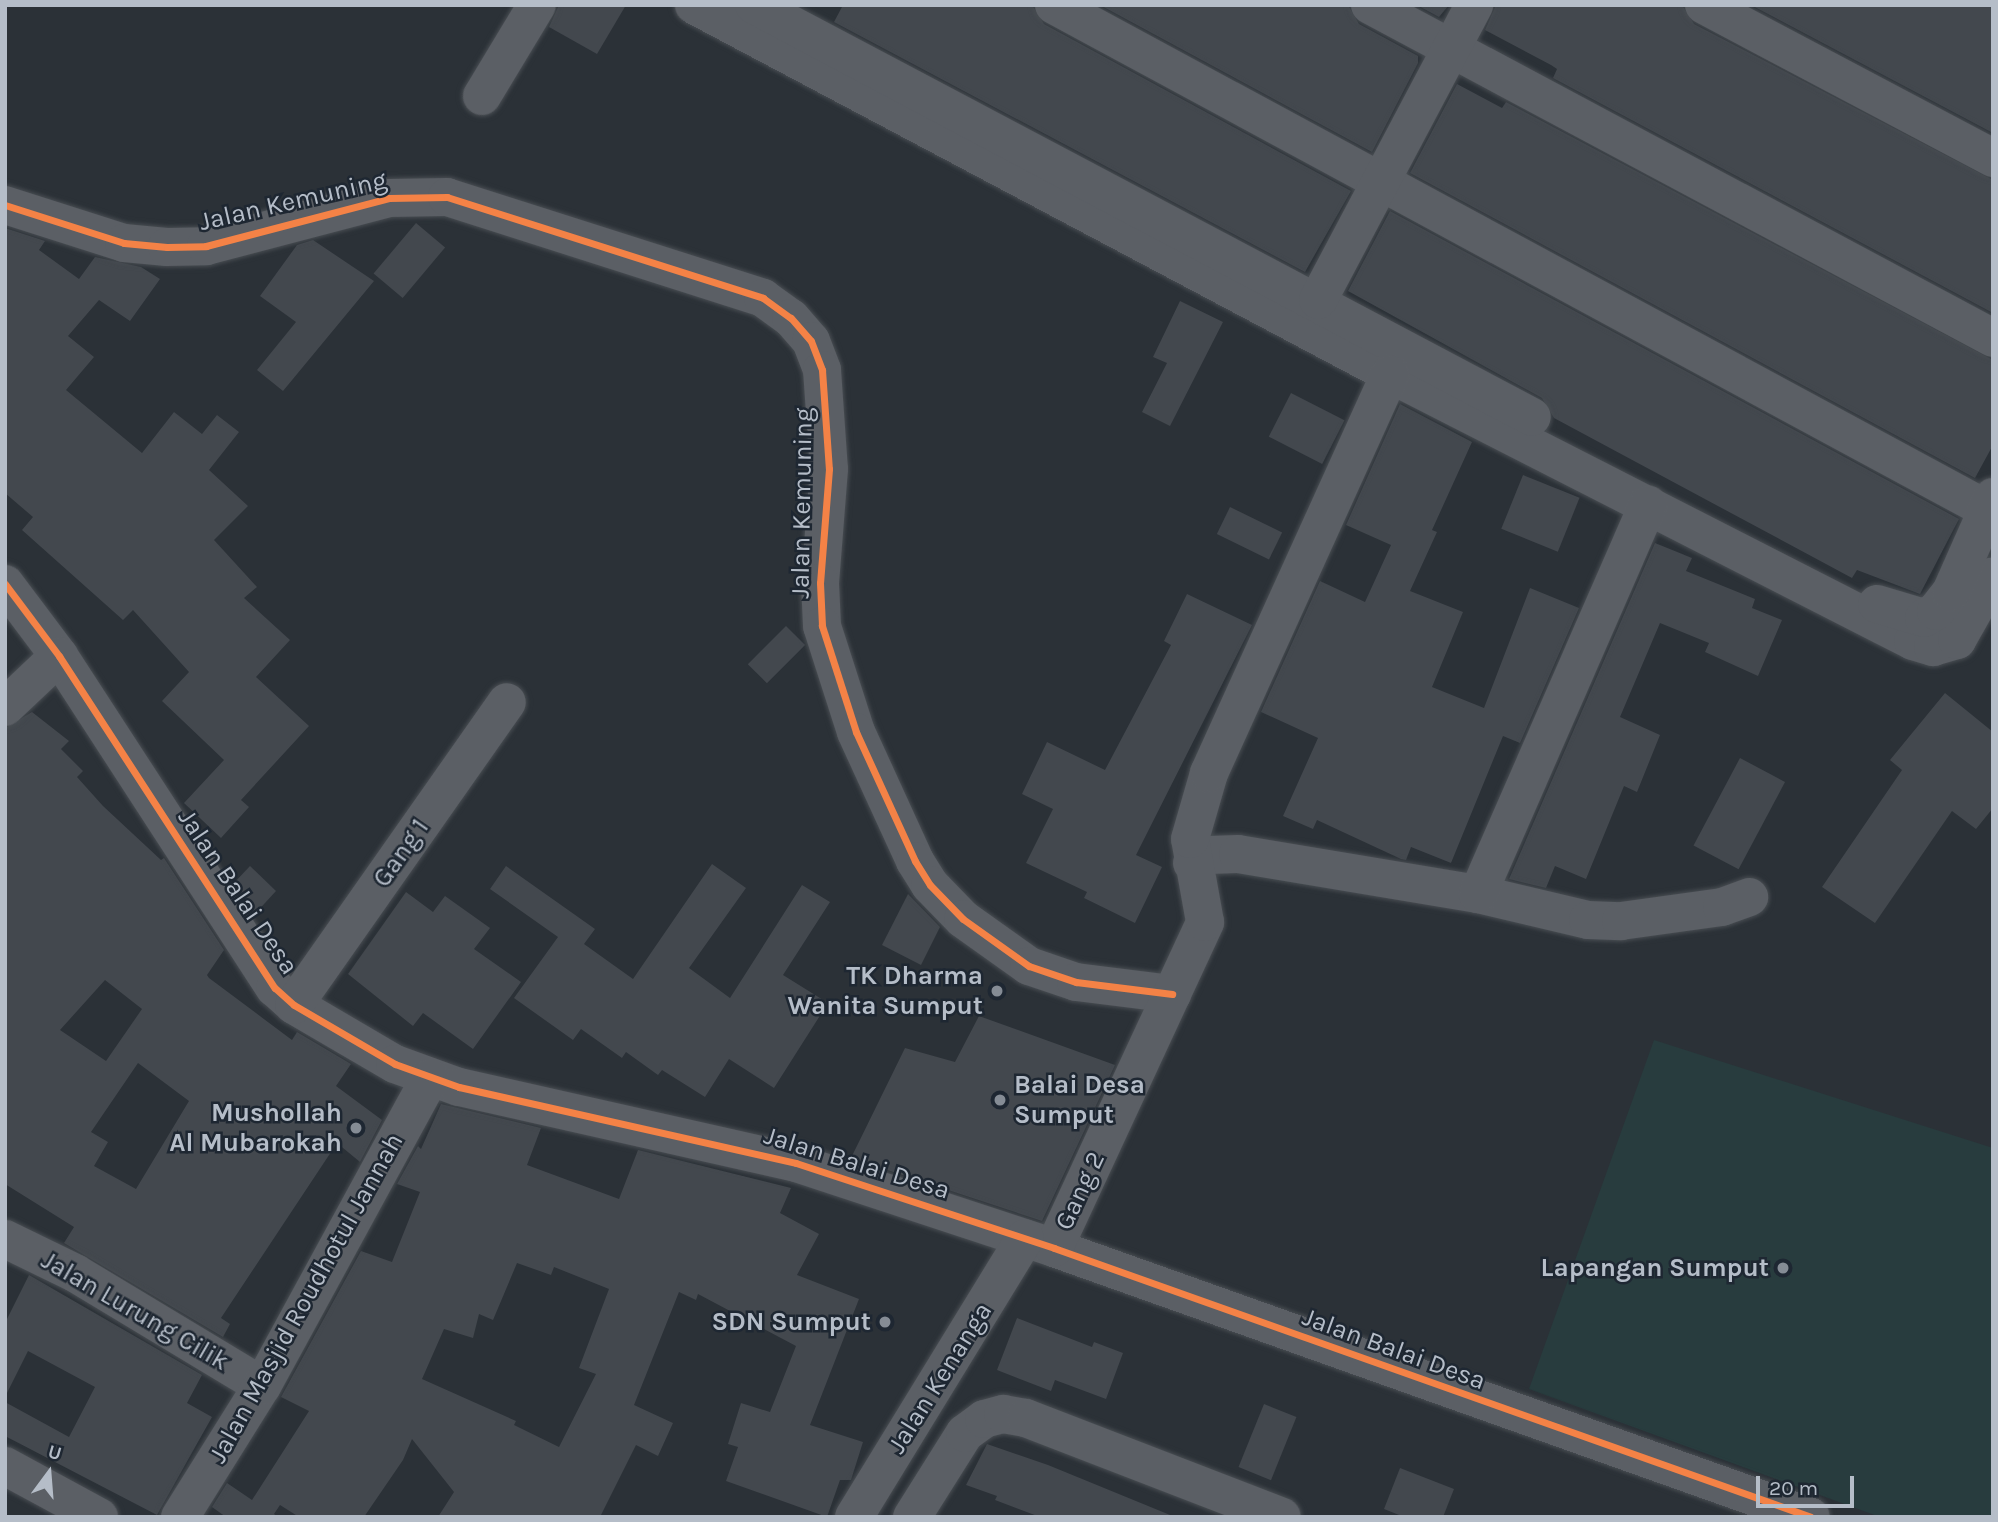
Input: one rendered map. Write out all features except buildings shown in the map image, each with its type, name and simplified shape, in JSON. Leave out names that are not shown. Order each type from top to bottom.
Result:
[{"type":"street","points":[[482,96],[537,5]]},
{"type":"street","points":[[694,5],[1390,374],[1933,647],[1963,635],[1993,576]]},
{"type":"street","points":[[754,5],[1318,300],[1906,616],[1924,618],[1951,592],[1990,504],[1380,183],[1054,5]]},
{"type":"street","points":[[1370,5],[1993,338]]},
{"type":"street","points":[[1318,300],[1474,5]]},
{"type":"street","points":[[1704,5],[1993,158]]},
{"type":"street","name":"Jalan Kemuning","points":[[5,205],[124,243],[167,247],[206,246],[389,198],[447,197],[764,298],[791,318],[811,341],[822,370],[829,469],[820,583],[822,626],[856,732],[915,861],[930,885],[963,919],[1029,966],[1076,982],[1172,995]]},
{"type":"street","name":"Gang 2","points":[[1039,1243],[1172,995],[1205,922],[1192,863],[1190,839],[1209,773],[1390,374]]},
{"type":"street","points":[[1478,894],[1648,505]]},
{"type":"street","name":"Jalan Balai Desa","points":[[5,583],[59,656],[241,941],[275,988],[294,1004],[395,1064],[430,1078],[796,1163],[1039,1243],[1811,1517]]},
{"type":"street","points":[[5,707],[59,656]]},
{"type":"street","name":"Gang 1","points":[[294,1004],[508,702]]},
{"type":"street","points":[[1192,863],[1209,855],[1238,854],[1478,894],[1547,913],[1600,920],[1722,907],[1749,897]]},
{"type":"street","name":"Jalan Masjid Roudhotul Jannah","points":[[180,1517],[262,1386],[430,1078]]},
{"type":"street","name":"Jalan Lurung Cilik","points":[[5,1239],[75,1273],[262,1386]]},
{"type":"street","name":"Jalan Kenanga","points":[[854,1517],[1039,1243]]},
{"type":"street","points":[[912,1517],[965,1433],[984,1419],[1003,1413],[1026,1418],[1282,1517]]},
{"type":"street","points":[[5,1466],[99,1517]]},
{"type":"green space","name":"Lapangan Sumput","points":[[1654,1040],[1993,1148],[1993,1517],[1880,1517],[1529,1389]]},
{"type":"cycle path","points":[[5,205],[124,243],[167,247],[206,246],[389,198],[447,197],[763,298],[791,318],[811,341],[822,370],[829,469],[820,583],[822,626],[856,732],[915,861],[930,885],[963,919],[1029,966],[1076,982],[1172,994]]},
{"type":"cycle path","points":[[5,584],[59,656],[275,988],[294,1005],[395,1064],[459,1087],[796,1163],[1054,1248],[1811,1517]]},
{"type":"place","name":"TK Dharma Wanita Sumput","points":[[997,991]]},
{"type":"place","name":"Balai Desa Sumput","points":[[1000,1100]]},
{"type":"place","name":"Mushollah Al Mubarokah","points":[[356,1128]]},
{"type":"place","name":"Lapangan Sumput","points":[[1783,1268]]},
{"type":"place","name":"SDN Sumput","points":[[885,1322]]}]
